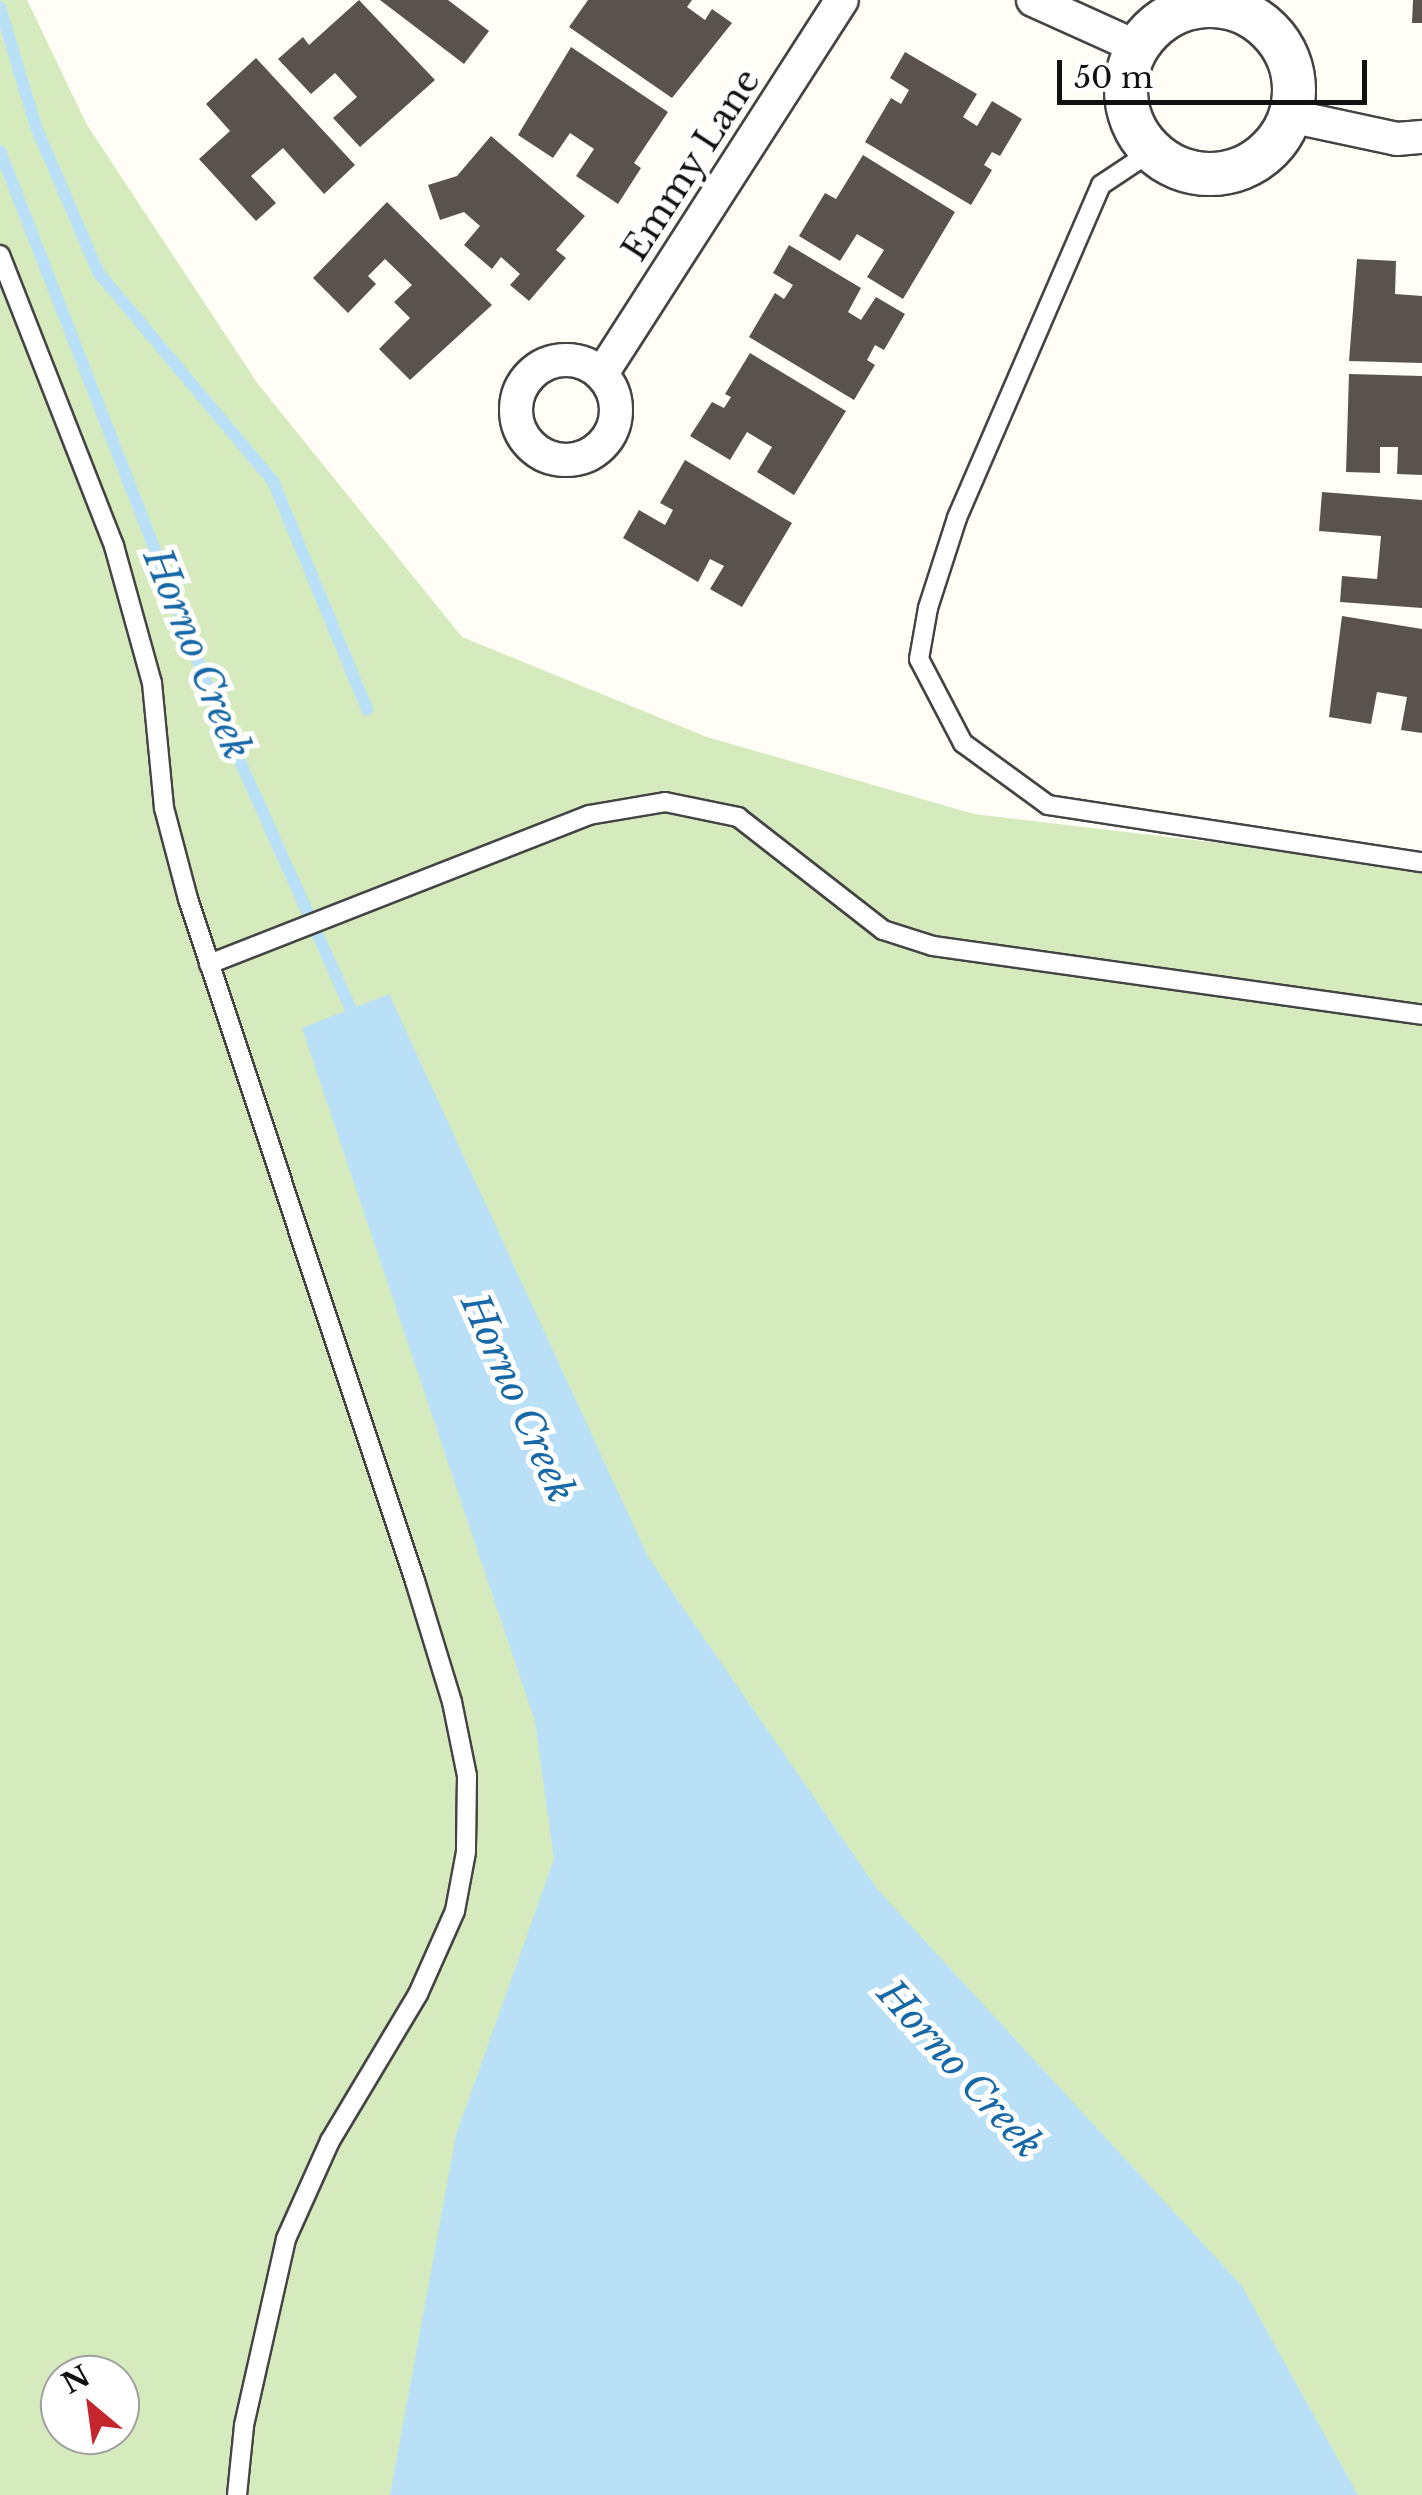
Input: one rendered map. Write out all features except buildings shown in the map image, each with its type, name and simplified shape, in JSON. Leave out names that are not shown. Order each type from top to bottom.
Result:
[{"type":"street","name":"Emmy Lane","points":[[603,372],[842,0]]},
{"type":"street","points":[[1032,0],[1137,47]]},
{"type":"street","points":[[1233,4],[1258,20],[1284,51],[1294,90],[1290,116],[1256,160],[1230,172],[1202,174],[1152,151],[1127,102],[1137,47],[1178,12],[1233,4]]},
{"type":"street","points":[[1290,116],[1397,139],[1422,138]]},
{"type":"lane","points":[[1152,151],[1100,186],[957,518],[928,608],[920,659],[962,743],[1048,805],[1422,862]]},
{"type":"lane","points":[[0,255],[114,546],[152,683],[164,808],[209,964],[426,1616],[467,1776],[466,1852],[455,1911],[418,1994],[330,2141],[286,2239],[244,2426],[237,2495]]},
{"type":"lane","points":[[209,964],[282,932],[590,815],[665,802],[738,817],[883,930],[933,946],[1422,1015]]},
{"type":"green space","points":[[0,0],[27,0],[87,125],[258,384],[462,637],[707,737],[974,814],[1422,867],[1422,2495],[0,2495]]},
{"type":"water","points":[[389,994],[648,1557],[878,1890],[1242,2286],[1358,2495],[390,2495],[456,2135],[554,1859],[535,1722],[302,1028]]},
{"type":"waterway","points":[[0,7],[36,127],[98,272],[273,481],[367,709]]},
{"type":"waterway","name":"Horno Creek","points":[[0,151],[218,712],[357,1023]]}]
